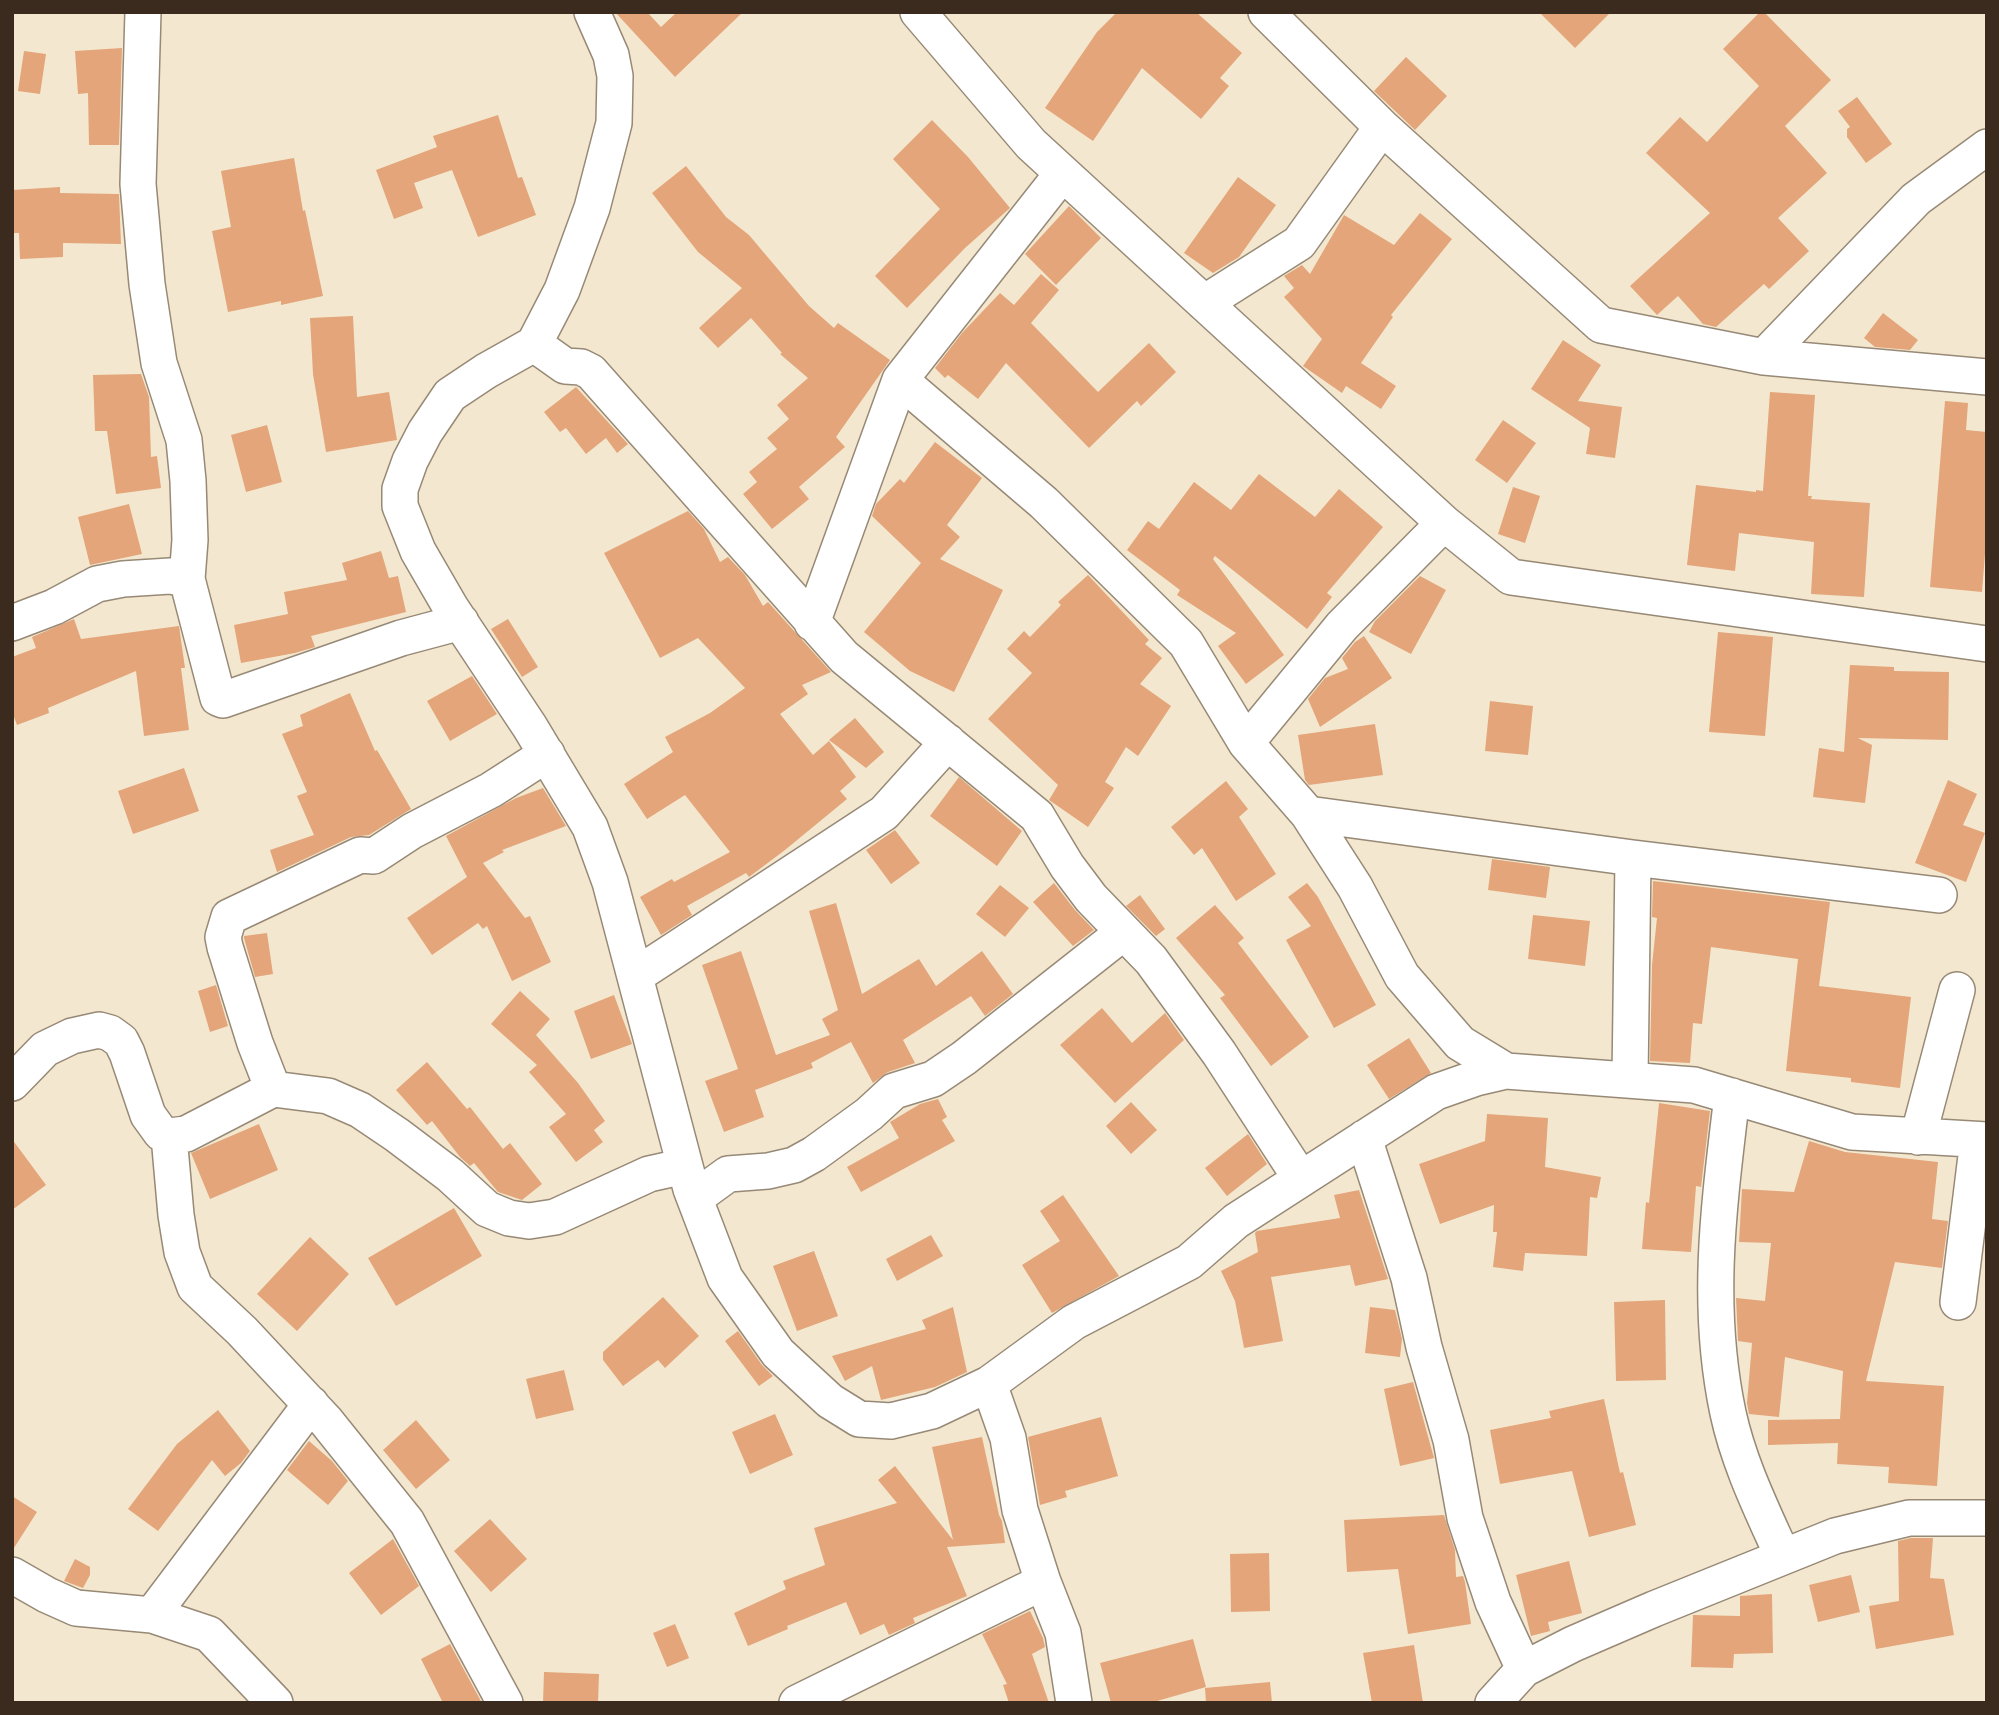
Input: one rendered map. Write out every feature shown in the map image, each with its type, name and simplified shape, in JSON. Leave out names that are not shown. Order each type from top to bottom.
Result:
[{"type":"street","points":[[143,12],[138,184],[147,284],[159,363],[184,440],[190,540],[187,579],[218,698],[223,700],[401,638],[461,622]]},
{"type":"street","points":[[592,12],[611,55],[615,76],[614,123],[583,232],[562,290],[534,344],[450,395],[425,432],[400,489],[401,506],[418,551],[547,754],[590,827],[610,883],[690,1182],[725,1278],[778,1353],[830,1401],[859,1419],[891,1421],[932,1411],[989,1384],[1074,1322],[1189,1262],[1236,1221],[1436,1092],[1506,1071],[1693,1085],[1852,1132],[1982,1140],[1958,1302]]},
{"type":"street","points":[[918,12],[1031,144],[1444,523],[1511,576],[1987,644]]},
{"type":"street","points":[[1266,12],[1382,127],[1601,326],[1764,357],[1987,377]]},
{"type":"street","points":[[1204,303],[1299,243],[1382,127]]},
{"type":"street","points":[[1764,357],[1916,199],[1987,147]]},
{"type":"street","points":[[812,623],[900,380],[1062,173]]},
{"type":"street","points":[[534,344],[565,366],[581,367],[591,372],[844,657],[1037,816],[1067,866],[1091,898],[1151,960],[1219,1053],[1301,1179]]},
{"type":"street","points":[[900,380],[1044,503],[1186,643],[1246,743],[1308,814],[1355,887],[1402,976],[1460,1043],[1506,1071]]},
{"type":"street","points":[[1246,743],[1342,626],[1444,523]]},
{"type":"street","points":[[12,623],[54,607],[97,584],[122,579],[170,576],[187,579]]},
{"type":"street","points":[[635,976],[884,813],[948,743]]},
{"type":"street","points":[[273,1089],[255,1043],[225,947],[223,937],[229,917],[360,855],[374,856],[412,831],[491,790],[547,754]]},
{"type":"street","points":[[1308,814],[1633,858],[1939,895]]},
{"type":"street","points":[[1630,1079],[1633,858]]},
{"type":"street","points":[[12,1083],[45,1049],[99,1030],[110,1033],[121,1041],[148,1115],[161,1133],[169,1136],[186,1134],[273,1089],[328,1096],[360,1110],[450,1175],[487,1209],[509,1218],[529,1221],[555,1217],[649,1174],[690,1182],[794,1165],[814,1154],[869,1114],[894,1091],[933,1079],[964,1058],[1124,932]]},
{"type":"street","points":[[1918,1137],[1957,990]]},
{"type":"street","points":[[1732,1096],[1717,1223],[1714,1315],[1728,1413],[1748,1479],[1783,1557]]},
{"type":"street","points":[[169,1136],[182,1252],[195,1287],[242,1331],[311,1405],[407,1522],[505,1703]]},
{"type":"street","points":[[1364,1138],[1409,1278],[1424,1347],[1451,1440],[1465,1518],[1493,1602],[1524,1669]]},
{"type":"street","points":[[989,1384],[1008,1438],[1020,1510],[1063,1633],[1074,1703]]},
{"type":"street","points":[[152,1615],[311,1405]]},
{"type":"street","points":[[1493,1703],[1524,1669],[1573,1643],[1835,1536],[1909,1518],[1987,1518]]},
{"type":"street","points":[[12,1575],[76,1608],[152,1615],[209,1634],[275,1703]]},
{"type":"street","points":[[797,1703],[1043,1582]]},
{"type":"building","points":[[615,12],[647,12],[661,27],[677,12],[743,12],[675,77]]},
{"type":"building","points":[[1117,12],[1196,12],[1242,53],[1220,78],[1229,86],[1201,119],[1142,68],[1093,141],[1045,108],[1097,32]]},
{"type":"building","points":[[1539,12],[1611,12],[1575,48]]},
{"type":"building","points":[[1760,12],[1764,12],[1831,80],[1785,126],[1827,173],[1778,218],[1809,251],[1769,289],[1764,284],[1716,327],[1703,324],[1678,296],[1657,315],[1630,286],[1710,213],[1646,153],[1680,117],[1707,142],[1759,86],[1723,49]]},
{"type":"building","points":[[122,48],[119,145],[89,145],[88,93],[78,94],[75,51]]},
{"type":"building","points":[[24,51],[46,54],[40,94],[18,91]]},
{"type":"building","points":[[1406,57],[1447,96],[1415,130],[1374,91]]},
{"type":"building","points":[[1857,97],[1892,144],[1866,163],[1847,137],[1847,129],[1850,127],[1838,111]]},
{"type":"building","points":[[498,115],[518,178],[522,177],[536,215],[478,237],[452,170],[414,183],[423,208],[394,219],[376,170],[437,147],[433,136]]},
{"type":"building","points":[[932,120],[968,157],[1010,208],[965,248],[907,308],[875,276],[940,209],[893,159]]},
{"type":"building","points":[[294,158],[323,296],[228,312],[212,231],[231,227],[221,171]]},
{"type":"building","points":[[686,166],[726,217],[749,235],[809,306],[834,328],[838,323],[890,360],[836,437],[845,447],[799,487],[809,499],[772,529],[743,494],[757,482],[749,472],[777,449],[767,438],[789,419],[777,405],[808,378],[780,354],[782,353],[751,318],[718,348],[699,328],[742,288],[698,252],[652,193]]},
{"type":"building","points":[[1238,177],[1276,205],[1239,257],[1213,273],[1184,253]]},
{"type":"building","points":[[60,187],[60,193],[119,194],[121,244],[63,243],[63,257],[20,259],[19,233],[12,233],[12,190]]},
{"type":"building","points":[[1069,206],[1101,238],[1056,285],[1025,254]]},
{"type":"building","points":[[1420,213],[1452,239],[1391,315],[1393,317],[1361,363],[1396,386],[1381,409],[1346,386],[1342,393],[1303,366],[1322,339],[1284,297],[1294,288],[1284,276],[1302,265],[1310,274],[1344,215],[1394,245]]},
{"type":"building","points":[[1041,274],[1059,290],[1031,323],[1098,392],[1149,343],[1176,372],[1141,406],[1137,401],[1089,448],[1006,363],[978,399],[948,375],[945,378],[935,368],[962,333],[1000,293],[1014,305]]},
{"type":"building","points":[[1883,313],[1918,340],[1910,350],[1875,347],[1864,338]]},
{"type":"building","points":[[353,316],[357,397],[389,392],[397,440],[326,452],[313,374],[310,318]]},
{"type":"building","points":[[1563,340],[1601,365],[1578,401],[1622,407],[1615,458],[1586,454],[1590,428],[1531,389]]},
{"type":"building","points":[[141,374],[149,397],[151,457],[157,456],[161,488],[116,494],[107,431],[95,431],[93,375]]},
{"type":"building","points":[[576,387],[628,444],[617,453],[606,438],[586,454],[566,428],[560,432],[544,412]]},
{"type":"building","points":[[1770,392],[1815,395],[1808,496],[1812,496],[1811,499],[1870,503],[1864,597],[1811,594],[1814,542],[1739,533],[1735,571],[1687,565],[1696,485],[1763,491]]},
{"type":"building","points":[[1945,401],[1968,403],[1966,430],[1987,432],[1987,528],[1982,592],[1930,587]]},
{"type":"building","points":[[1503,420],[1536,443],[1507,483],[1475,460]]},
{"type":"building","points":[[267,425],[282,482],[246,492],[231,435]]},
{"type":"building","points":[[935,442],[982,478],[947,525],[960,537],[940,559],[1003,590],[954,692],[910,671],[864,632],[921,563],[872,516],[876,504],[900,479],[904,483]]},
{"type":"building","points":[[1259,474],[1315,517],[1339,489],[1383,527],[1327,593],[1332,597],[1307,629],[1215,556],[1213,559],[1284,655],[1246,684],[1218,646],[1236,633],[1177,595],[1180,590],[1127,550],[1148,521],[1159,529],[1194,482],[1231,510]]},
{"type":"building","points":[[1513,487],[1540,496],[1525,543],[1498,534]]},
{"type":"building","points":[[129,504],[142,554],[90,565],[78,517]]},
{"type":"building","points":[[688,511],[704,529],[720,562],[728,557],[745,575],[763,606],[768,602],[831,672],[802,685],[808,694],[780,714],[813,755],[829,741],[856,777],[840,791],[847,799],[785,850],[749,877],[746,873],[687,906],[692,915],[661,935],[640,897],[730,852],[685,795],[647,819],[624,784],[673,752],[665,737],[710,713],[745,688],[698,638],[660,658],[604,553]]},
{"type":"building","points":[[381,551],[389,578],[398,576],[406,612],[311,636],[315,647],[241,663],[234,625],[288,614],[284,592],[347,580],[342,563]]},
{"type":"building","points":[[1088,575],[1149,640],[1145,644],[1162,658],[1140,684],[1171,706],[1138,756],[1126,747],[1105,782],[1114,788],[1088,827],[1049,800],[1058,785],[988,719],[1032,673],[1007,649],[1024,631],[1030,637],[1061,605],[1058,602]]},
{"type":"building","points":[[1420,576],[1446,590],[1411,654],[1369,632],[1375,621]]},
{"type":"building","points":[[74,619],[81,639],[179,626],[189,730],[144,736],[136,671],[48,708],[49,713],[17,725],[12,712],[12,657],[36,648],[32,637]]},
{"type":"building","points":[[508,619],[538,667],[522,677],[491,629]]},
{"type":"building","points":[[1718,632],[1773,637],[1765,736],[1709,732]]},
{"type":"building","points":[[1364,636],[1392,678],[1320,727],[1308,699],[1325,678],[1348,669],[1342,658],[1355,642]]},
{"type":"building","points":[[1850,665],[1894,667],[1894,671],[1949,672],[1948,740],[1858,738],[1872,745],[1865,803],[1813,797],[1819,748],[1844,752]]},
{"type":"building","points":[[472,676],[497,714],[450,741],[427,701]]},
{"type":"building","points":[[350,693],[375,751],[377,750],[411,809],[369,835],[351,837],[277,872],[270,850],[314,835],[297,796],[307,792],[282,734],[303,726],[300,715]]},
{"type":"building","points":[[1490,701],[1533,706],[1528,755],[1485,751]]},
{"type":"building","points":[[855,718],[884,752],[866,768],[829,740]]},
{"type":"building","points":[[1375,724],[1383,775],[1309,785],[1305,780],[1298,735]]},
{"type":"building","points":[[184,768],[199,811],[133,834],[118,791]]},
{"type":"building","points":[[959,777],[1022,831],[997,866],[930,816]]},
{"type":"building","points":[[1948,780],[1977,794],[1963,825],[1985,833],[1966,882],[1915,863]]},
{"type":"building","points":[[1226,781],[1248,809],[1239,817],[1276,874],[1236,901],[1202,848],[1194,855],[1171,827]]},
{"type":"building","points":[[543,788],[566,826],[502,850],[504,852],[483,863],[525,918],[530,916],[551,962],[512,981],[487,926],[483,929],[478,923],[432,955],[407,918],[467,877],[446,836],[516,798]]},
{"type":"building","points":[[895,830],[920,863],[891,884],[866,850]]},
{"type":"building","points":[[1492,859],[1550,867],[1546,898],[1488,890]]},
{"type":"building","points":[[1653,881],[1830,902],[1819,986],[1911,997],[1900,1088],[1851,1082],[1851,1078],[1786,1071],[1798,959],[1711,947],[1702,1024],[1693,1023],[1690,1063],[1650,1061],[1652,965],[1657,918],[1652,917]]},
{"type":"building","points":[[1054,883],[1094,930],[1073,946],[1033,902]]},
{"type":"building","points":[[1307,883],[1318,897],[1376,1005],[1334,1028],[1286,940],[1311,926],[1288,897]]},
{"type":"building","points":[[1000,885],[1029,908],[1005,937],[976,914]]},
{"type":"building","points":[[1140,895],[1165,929],[1156,936],[1126,906]]},
{"type":"building","points":[[836,903],[862,994],[919,959],[936,986],[982,951],[1013,994],[985,1016],[971,996],[903,1040],[915,1063],[888,1072],[873,1083],[851,1042],[811,1063],[813,1068],[755,1090],[764,1117],[724,1132],[705,1081],[738,1069],[702,965],[741,951],[776,1055],[830,1035],[822,1019],[838,1010],[809,911]]},
{"type":"building","points":[[1215,905],[1244,938],[1238,943],[1309,1037],[1271,1066],[1220,998],[1225,995],[1176,938]]},
{"type":"building","points":[[1533,915],[1590,921],[1585,966],[1528,959]]},
{"type":"building","points":[[267,933],[273,974],[255,977],[244,936]]},
{"type":"building","points":[[216,985],[228,1026],[210,1032],[198,991]]},
{"type":"building","points":[[520,991],[550,1019],[536,1035],[578,1083],[605,1121],[594,1130],[603,1142],[576,1162],[549,1127],[566,1114],[529,1072],[537,1065],[491,1024]]},
{"type":"building","points":[[614,995],[632,1044],[591,1059],[574,1011]]},
{"type":"building","points":[[1102,1008],[1132,1043],[1165,1013],[1184,1040],[1115,1103],[1060,1045]]},
{"type":"building","points":[[1409,1038],[1431,1073],[1389,1099],[1367,1065]]},
{"type":"building","points":[[427,1062],[467,1109],[470,1107],[503,1149],[510,1143],[542,1184],[522,1200],[498,1192],[474,1163],[470,1166],[460,1157],[432,1121],[427,1125],[396,1090]]},
{"type":"building","points":[[938,1099],[947,1117],[942,1120],[955,1141],[861,1192],[847,1167],[899,1138],[890,1122],[920,1104]]},
{"type":"building","points":[[1131,1102],[1157,1130],[1131,1154],[1106,1126]]},
{"type":"building","points":[[1659,1103],[1710,1111],[1701,1187],[1696,1186],[1691,1252],[1642,1249]]},
{"type":"building","points":[[1487,1114],[1548,1118],[1545,1167],[1601,1177],[1597,1198],[1590,1197],[1587,1256],[1525,1253],[1523,1271],[1493,1267],[1497,1232],[1493,1232],[1494,1205],[1440,1224],[1419,1164],[1485,1141]]},
{"type":"building","points":[[259,1124],[278,1170],[210,1199],[191,1153]]},
{"type":"building","points":[[1248,1134],[1267,1164],[1227,1196],[1205,1168]]},
{"type":"building","points":[[12,1139],[46,1185],[12,1210]]},
{"type":"building","points":[[1809,1141],[1845,1152],[1938,1162],[1932,1219],[1948,1221],[1942,1268],[1895,1262],[1866,1381],[1944,1386],[1937,1486],[1888,1483],[1889,1467],[1837,1464],[1838,1443],[1768,1445],[1768,1420],[1840,1419],[1843,1371],[1785,1357],[1779,1417],[1749,1414],[1747,1403],[1752,1343],[1738,1341],[1736,1298],[1765,1301],[1771,1243],[1739,1242],[1742,1189],[1794,1192]]},
{"type":"building","points":[[1359,1190],[1388,1279],[1355,1286],[1350,1265],[1271,1277],[1283,1341],[1244,1348],[1235,1301],[1221,1271],[1258,1252],[1257,1231],[1340,1218],[1334,1195]]},
{"type":"building","points":[[1063,1195],[1119,1276],[1052,1313],[1022,1265],[1060,1241],[1040,1211]]},
{"type":"building","points":[[454,1208],[482,1256],[396,1306],[368,1258]]},
{"type":"building","points":[[931,1235],[943,1256],[897,1281],[886,1259]]},
{"type":"building","points":[[310,1237],[349,1274],[297,1331],[257,1294]]},
{"type":"building","points":[[814,1251],[838,1316],[797,1331],[773,1266]]},
{"type":"building","points":[[663,1297],[699,1336],[665,1368],[658,1360],[623,1386],[603,1360],[603,1352]]},
{"type":"building","points":[[1665,1300],[1666,1380],[1616,1381],[1614,1302]]},
{"type":"building","points":[[953,1307],[967,1372],[935,1387],[881,1400],[872,1366],[845,1381],[832,1356],[926,1329],[922,1320]]},
{"type":"building","points":[[1370,1307],[1395,1310],[1402,1339],[1400,1357],[1365,1353]]},
{"type":"building","points":[[738,1331],[773,1376],[759,1386],[725,1341]]},
{"type":"building","points":[[564,1370],[574,1410],[536,1419],[526,1379]]},
{"type":"building","points":[[1413,1382],[1434,1458],[1400,1466],[1384,1389]]},
{"type":"building","points":[[1604,1399],[1620,1473],[1623,1472],[1636,1525],[1589,1537],[1572,1471],[1500,1484],[1490,1430],[1551,1418],[1549,1411]]},
{"type":"building","points":[[218,1410],[250,1451],[241,1463],[225,1476],[212,1460],[158,1531],[128,1509],[177,1444]]},
{"type":"building","points":[[775,1414],[793,1455],[750,1474],[732,1432]]},
{"type":"building","points":[[1101,1417],[1118,1476],[1065,1491],[1067,1497],[1040,1505],[1028,1437]]},
{"type":"building","points":[[416,1420],[450,1460],[416,1489],[383,1450]]},
{"type":"building","points":[[982,1437],[1005,1543],[947,1547],[967,1596],[913,1618],[915,1623],[889,1635],[884,1624],[860,1635],[846,1602],[787,1626],[788,1629],[748,1646],[734,1613],[786,1589],[783,1581],[825,1565],[814,1528],[897,1503],[878,1480],[895,1466],[953,1540],[932,1447]]},
{"type":"building","points":[[309,1441],[332,1461],[348,1481],[328,1505],[287,1470]]},
{"type":"building","points":[[12,1496],[37,1512],[12,1551]]},
{"type":"building","points":[[1444,1515],[1455,1550],[1456,1577],[1463,1576],[1465,1582],[1471,1624],[1408,1634],[1398,1569],[1347,1572],[1344,1520]]},
{"type":"building","points":[[490,1519],[527,1559],[491,1592],[454,1551]]},
{"type":"building","points":[[1933,1538],[1930,1578],[1944,1579],[1954,1635],[1876,1649],[1869,1606],[1899,1601],[1898,1541]]},
{"type":"building","points":[[393,1539],[419,1586],[381,1615],[349,1573]]},
{"type":"building","points":[[1269,1553],[1270,1611],[1231,1612],[1230,1554]]},
{"type":"building","points":[[75,1559],[90,1567],[90,1575],[83,1588],[64,1581]]},
{"type":"building","points":[[1569,1561],[1582,1613],[1548,1622],[1550,1631],[1531,1636],[1516,1575]]},
{"type":"building","points":[[1851,1575],[1860,1612],[1818,1622],[1809,1585]]},
{"type":"building","points":[[1772,1594],[1773,1653],[1734,1654],[1733,1668],[1691,1667],[1693,1615],[1740,1616],[1740,1596]]},
{"type":"building","points":[[1030,1611],[1045,1647],[1032,1654],[1049,1703],[1009,1703],[1003,1685],[1007,1684],[982,1634]]},
{"type":"building","points":[[675,1624],[689,1658],[667,1667],[653,1633]]},
{"type":"building","points":[[1193,1639],[1206,1687],[1150,1703],[1111,1703],[1100,1663]]},
{"type":"building","points":[[450,1644],[482,1703],[443,1703],[421,1659]]},
{"type":"building","points":[[1414,1645],[1423,1703],[1372,1703],[1363,1653]]},
{"type":"building","points":[[544,1672],[599,1674],[598,1703],[543,1703]]},
{"type":"building","points":[[1270,1682],[1272,1703],[1206,1703],[1205,1688]]}]
